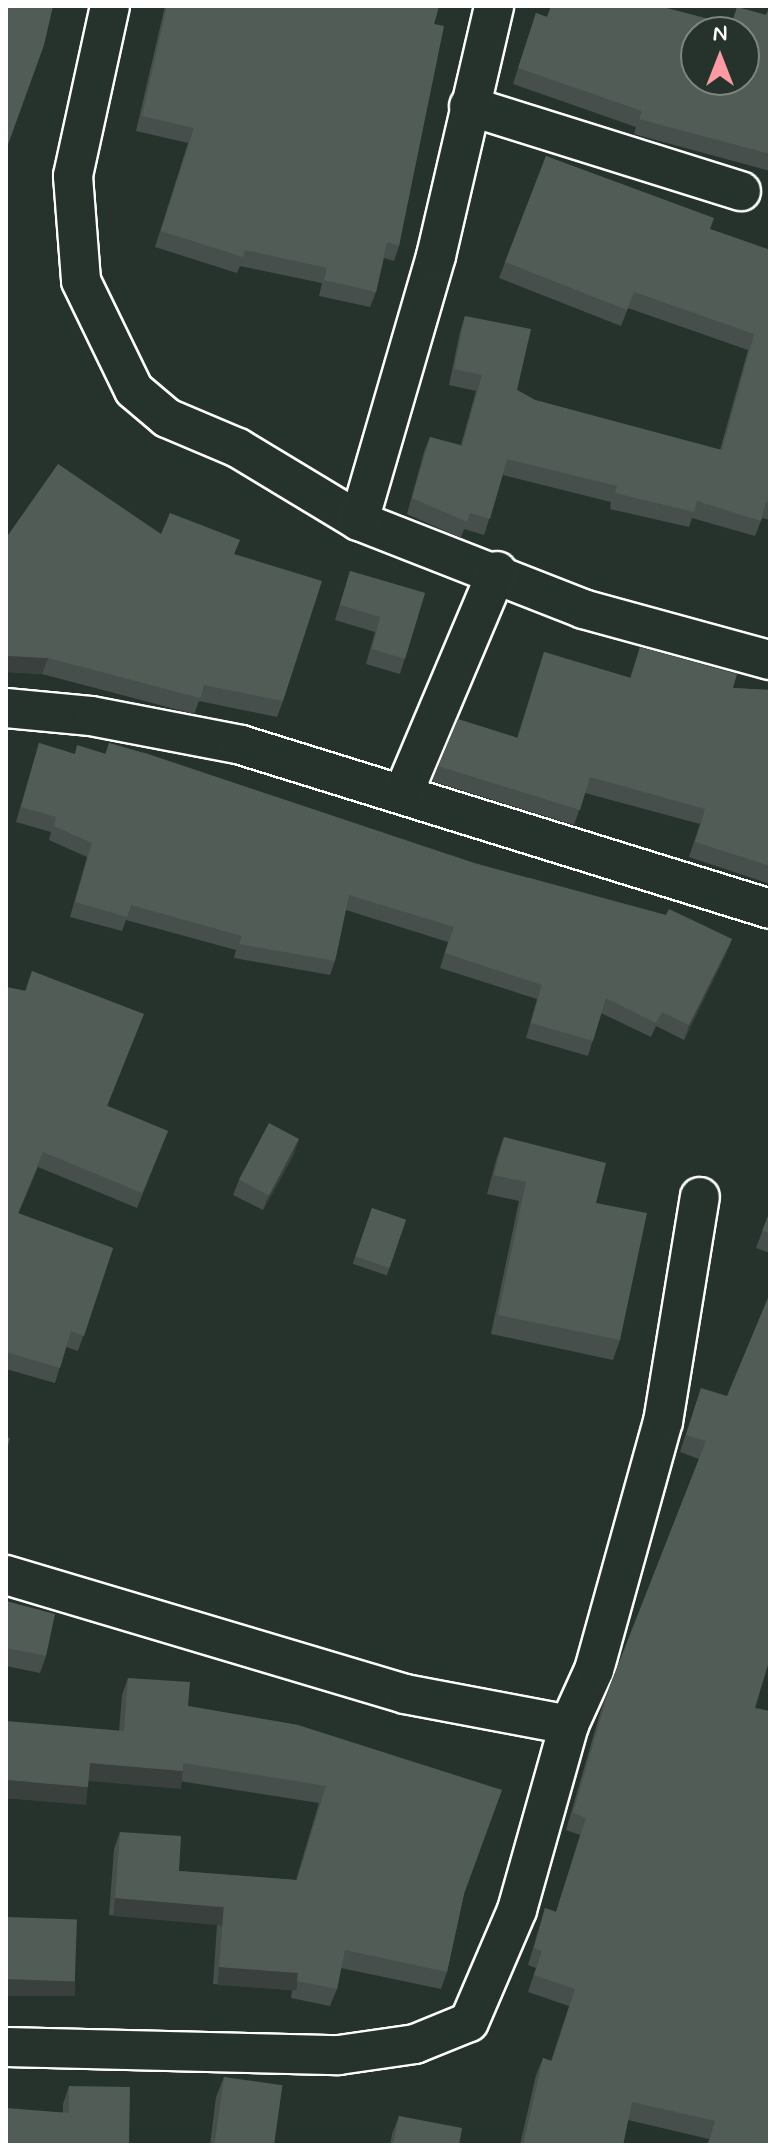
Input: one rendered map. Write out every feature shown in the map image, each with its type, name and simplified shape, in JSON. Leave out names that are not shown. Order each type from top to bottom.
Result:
[{"type":"street","points":[[110,6],[73,176],[81,281],[112,351],[134,390],[167,418],[238,448],[359,521],[497,571],[583,609],[770,660]]},
{"type":"street","points":[[359,521],[436,256],[494,6]]},
{"type":"street","points":[[469,106],[741,191]]},
{"type":"street","points":[[403,794],[497,571]]},
{"type":"street","points":[[6,708],[91,716],[241,745],[770,909]]},
{"type":"street","points":[[6,2047],[339,2055],[415,2044],[469,2022],[517,1910],[569,1725],[594,1670],[663,1422],[700,1197]]},
{"type":"street","points":[[6,1575],[405,1694],[569,1725]]},
{"type":"building","points":[[6,6],[53,6],[44,45],[6,150]]},
{"type":"building","points":[[167,6],[439,6],[434,24],[444,26],[399,246],[387,242],[376,292],[324,280],[327,268],[245,250],[243,257],[161,231],[194,128],[142,116]]},
{"type":"building","points":[[551,6],[659,6],[697,16],[680,16],[680,96],[760,96],[760,16],[734,16],[737,7],[766,15],[770,6],[770,154],[639,119],[642,111],[518,68],[536,13],[547,17]]},
{"type":"building","points":[[546,156],[714,218],[710,229],[770,250],[770,503],[766,502],[761,521],[697,501],[694,512],[615,493],[617,486],[507,459],[490,519],[470,513],[467,522],[412,498],[430,437],[462,446],[482,375],[454,369],[465,316],[531,329],[517,390],[535,400],[722,450],[754,334],[634,292],[627,310],[505,262]]},
{"type":"building","points":[[58,464],[161,534],[170,513],[240,540],[234,554],[322,581],[283,701],[204,685],[200,698],[48,658],[6,656],[6,538]]},
{"type":"building","points":[[350,571],[425,593],[405,659],[372,649],[380,617],[340,605]]},
{"type":"building","points":[[640,647],[737,674],[733,688],[770,690],[770,866],[695,842],[705,809],[590,777],[580,810],[438,766],[458,719],[518,738],[544,652],[631,678]]},
{"type":"building","points":[[39,743],[75,754],[77,745],[106,754],[109,743],[148,754],[474,863],[666,915],[669,909],[732,939],[689,1025],[662,1012],[656,1023],[606,998],[593,1041],[531,1023],[542,985],[445,953],[454,927],[349,895],[335,961],[239,944],[242,936],[131,905],[127,917],[75,902],[92,843],[54,826],[56,817],[21,807]]},
{"type":"building","points":[[32,971],[144,1014],[107,1106],[168,1131],[142,1193],[43,1152],[18,1213],[113,1248],[84,1336],[71,1331],[60,1368],[6,1352],[6,987],[26,991]]},
{"type":"building","points":[[269,1123],[299,1139],[269,1195],[239,1180]]},
{"type":"building","points":[[504,1137],[606,1163],[596,1203],[647,1213],[620,1340],[498,1315],[526,1182],[494,1175]]},
{"type":"building","points":[[372,1208],[406,1220],[389,1268],[355,1256]]},
{"type":"building","points":[[770,1211],[770,1233],[762,1231]]},
{"type":"building","points":[[770,1293],[770,1658],[755,1708],[770,1711],[770,2145],[708,2145],[715,2121],[632,2102],[623,2145],[523,2145],[543,2058],[552,2061],[575,1989],[534,1975],[542,1951],[534,1948],[545,1908],[556,1912],[586,1818],[573,1813],[610,1686],[706,1441],[686,1435],[701,1388],[727,1396]]},
{"type":"building","points":[[6,1601],[55,1614],[46,1656],[6,1648]]},
{"type":"building","points":[[128,1678],[190,1682],[188,1706],[298,1725],[502,1790],[464,1894],[447,1972],[345,1950],[337,1989],[297,1981],[298,1973],[219,1967],[224,1907],[115,1898],[120,1832],[181,1836],[179,1871],[297,1880],[326,1786],[183,1763],[183,1771],[90,1763],[88,1787],[6,1780],[6,1721],[124,1731]]},
{"type":"building","points":[[6,1917],[77,1919],[75,1981],[6,1979]]},
{"type":"building","points":[[224,2077],[282,2085],[274,2145],[214,2145]]},
{"type":"building","points":[[69,2086],[130,2087],[129,2145],[6,2145],[6,2108],[69,2113]]},
{"type":"building","points":[[399,2116],[462,2128],[459,2145],[393,2145]]}]
